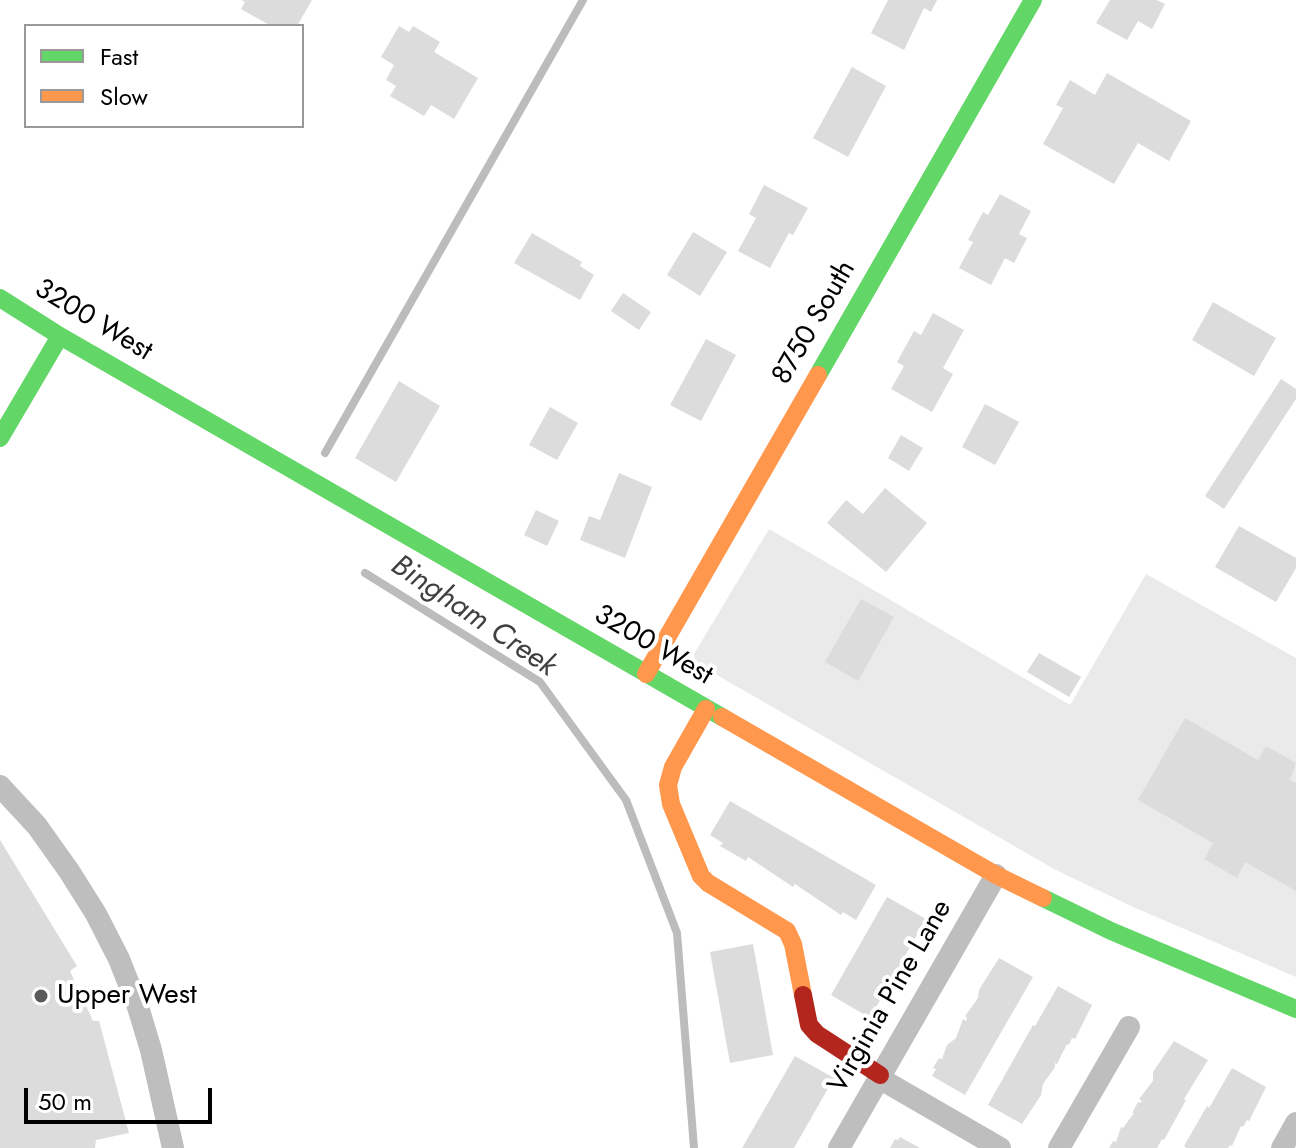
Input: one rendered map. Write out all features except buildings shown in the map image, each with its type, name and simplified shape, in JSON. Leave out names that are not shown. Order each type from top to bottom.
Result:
[{"type":"street","name":"8750 South","points":[[646,674],[1033,0]]},
{"type":"street","name":"3200 West","points":[[0,298],[60,336],[996,875],[1111,931],[1296,1009]]},
{"type":"street","points":[[0,438],[60,336]]},
{"type":"street","points":[[706,709],[673,767],[668,785],[671,804],[701,876],[787,931],[793,944],[809,1025],[817,1034],[880,1077],[1000,1148]]},
{"type":"street","points":[[0,786],[37,826],[69,871],[119,959],[151,1050],[173,1148]]},
{"type":"street","name":"Virginia Pine Lane","points":[[839,1148],[996,875]]},
{"type":"street","points":[[1059,1148],[1129,1027]]},
{"type":"street","points":[[1282,1148],[1296,1123]]},
{"type":"shaded area","points":[[769,529],[1070,705],[1146,574],[1296,658],[1296,977],[1056,870],[696,663],[694,654]]},
{"type":"waterway","name":"Bingham Creek","points":[[325,453],[583,0]]},
{"type":"waterway","name":"Bingham Creek","points":[[365,573],[540,682],[626,800],[677,933],[694,1148]]},
{"type":"traffic: fast","points":[[818,375],[1033,0]]},
{"type":"traffic: fast","points":[[0,298],[60,336],[722,717]]},
{"type":"traffic: fast","points":[[0,438],[60,336]]},
{"type":"traffic: fast","points":[[1043,898],[1111,931],[1296,1009]]},
{"type":"traffic: slow","points":[[646,674],[818,375]]},
{"type":"traffic: slow","points":[[706,709],[673,767],[668,785],[671,804],[701,876],[787,931],[793,944],[803,995]]},
{"type":"traffic: slow","points":[[722,717],[996,875],[1043,898]]},
{"type":"traffic: jam","points":[[803,995],[809,1025],[817,1034],[880,1075]]},
{"type":"place","name":"Upper West","points":[[41,996]]}]
